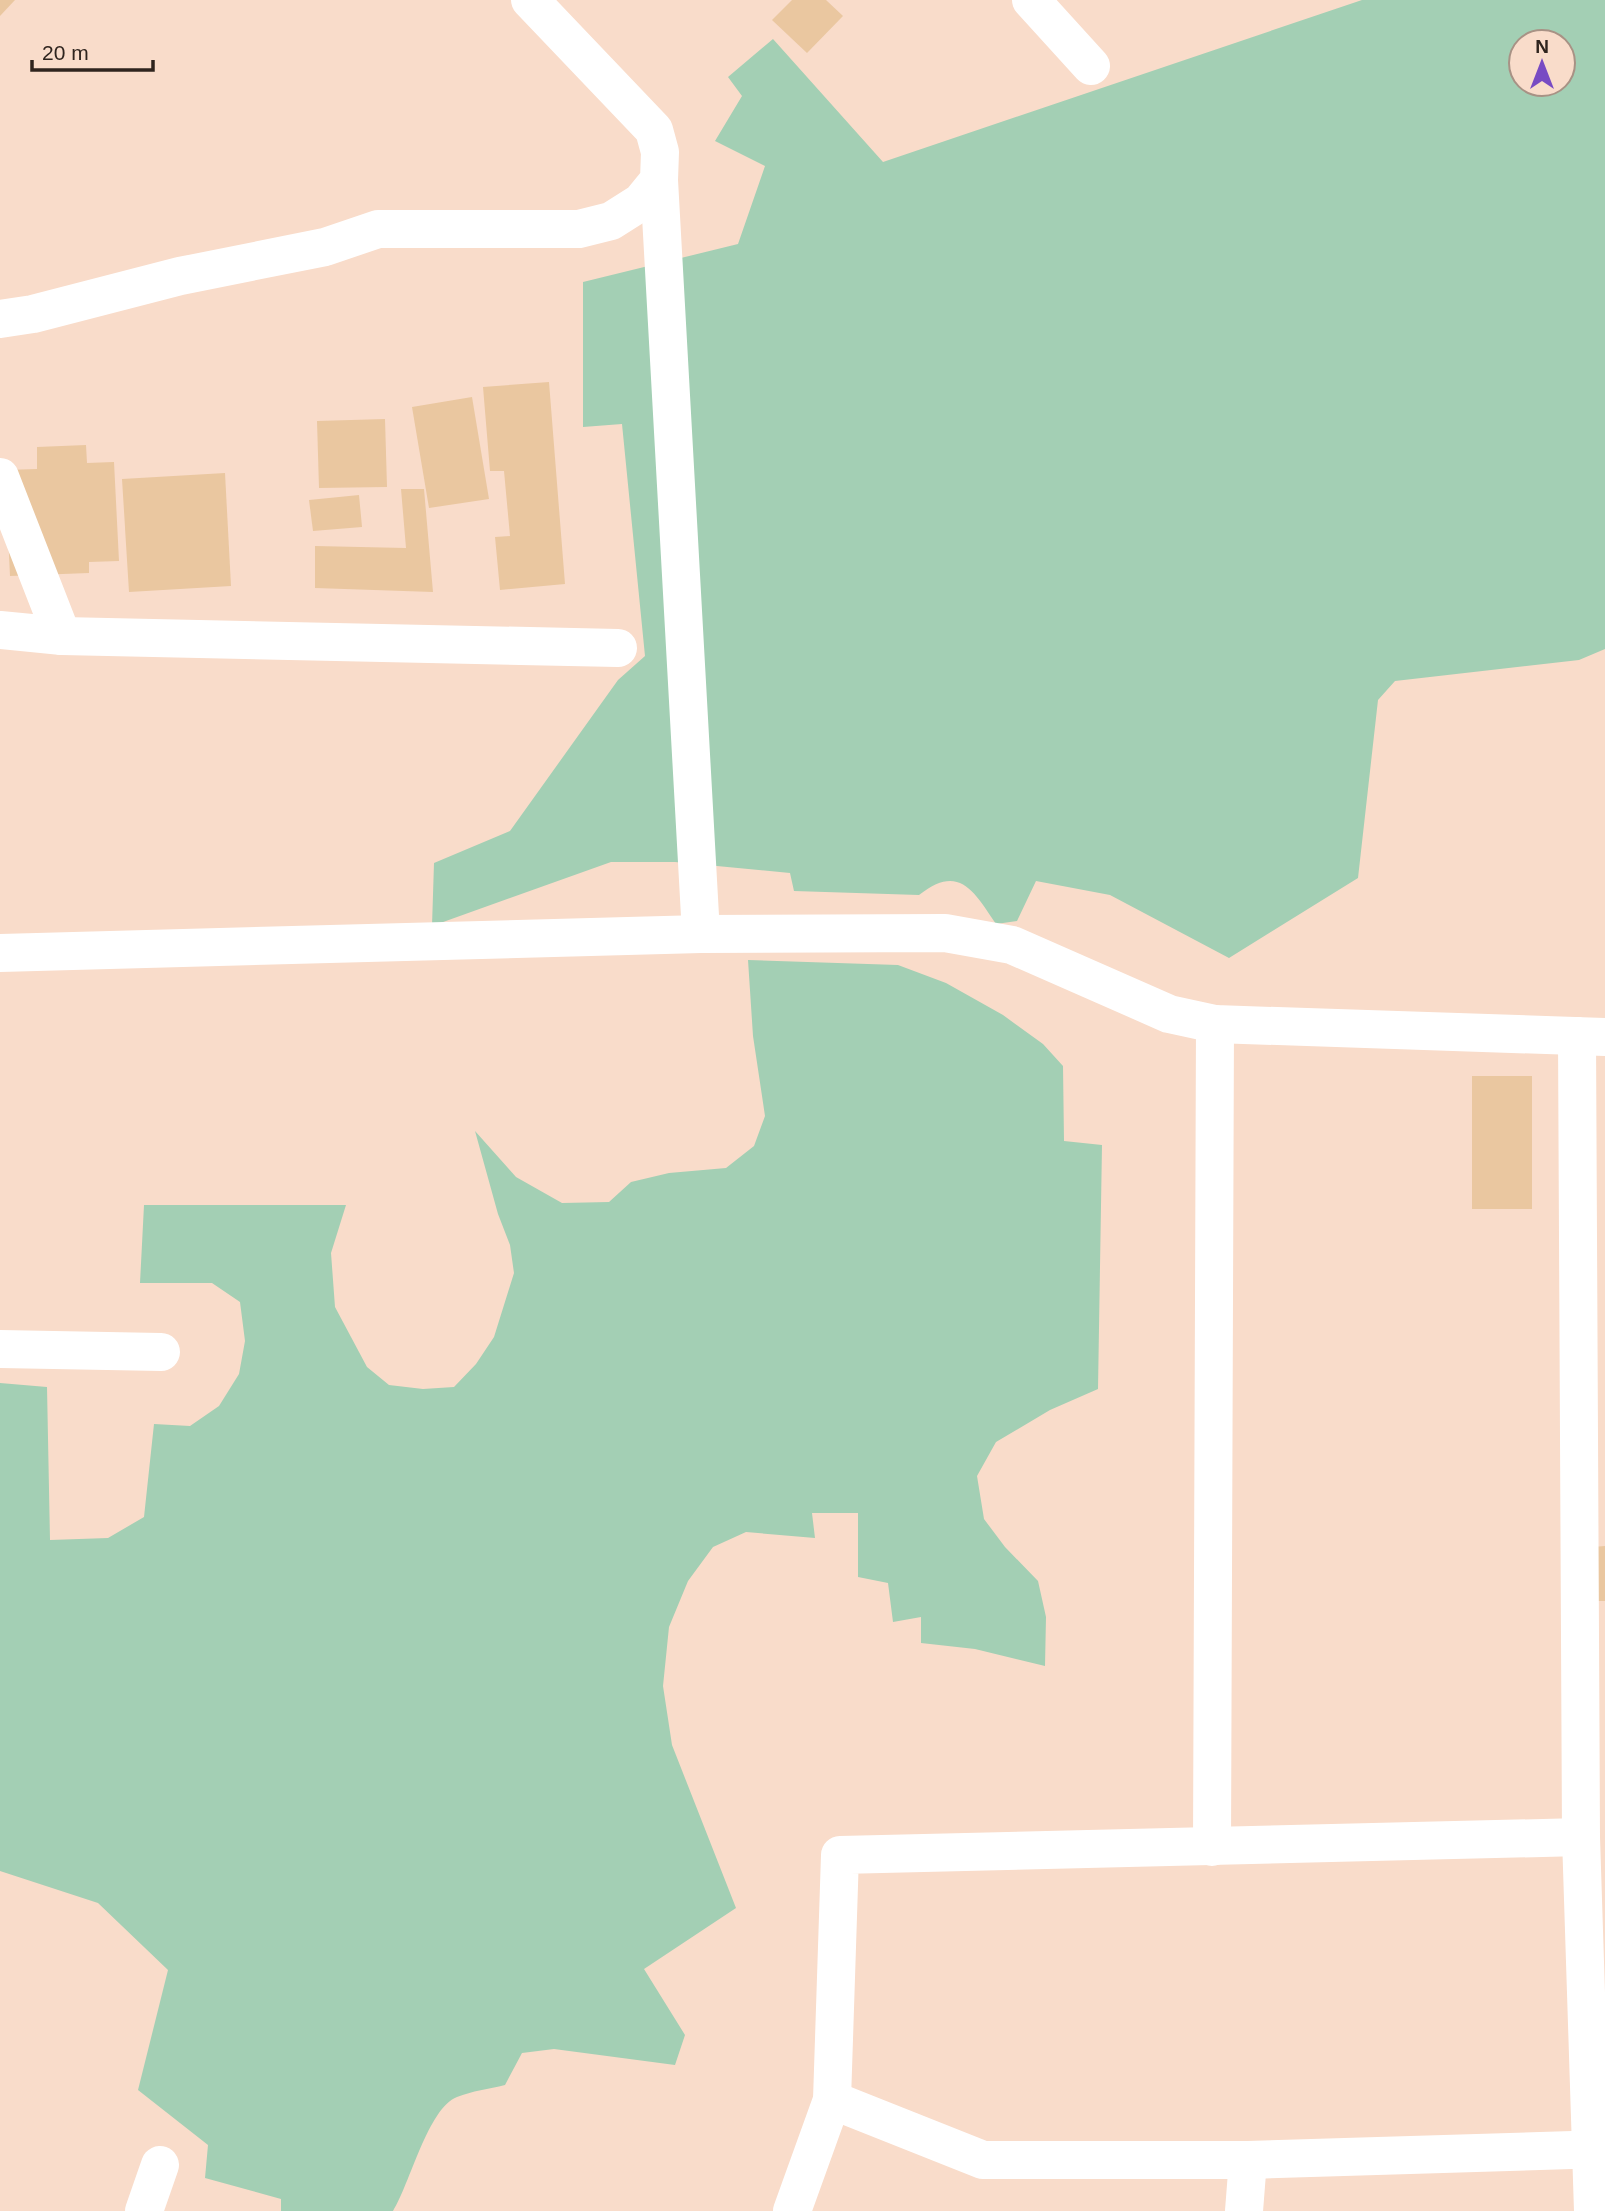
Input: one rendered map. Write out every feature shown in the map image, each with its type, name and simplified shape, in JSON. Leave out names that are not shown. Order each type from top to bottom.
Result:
[{"type":"street","points":[[530,0],[654,130],[660,152],[659,180],[701,934]]},
{"type":"street","points":[[1031,0],[1091,66]]},
{"type":"street","points":[[0,319],[33,314],[180,276],[326,247],[378,229],[579,229],[611,221],[621,215],[641,202],[659,180]]},
{"type":"street","points":[[0,477],[62,636]]},
{"type":"street","points":[[0,630],[62,636],[618,648]]},
{"type":"street","points":[[0,953],[701,934],[945,933],[1012,945],[1169,1014],[1215,1024],[1591,1037],[1581,1837],[1598,2149],[1593,2211]]},
{"type":"street","points":[[1212,1847],[1215,1024]]},
{"type":"street","points":[[0,1349],[161,1352]]},
{"type":"street","points":[[792,2211],[832,2100],[840,1855],[1581,1837]]},
{"type":"street","points":[[832,2100],[983,2160],[1248,2160],[1598,2149]]},
{"type":"street","points":[[1244,2211],[1248,2160]]},
{"type":"street","points":[[144,2211],[160,2165]]},
{"type":"green space","points":[[1362,0],[1605,0],[1605,649],[1579,660],[1395,681],[1378,700],[1358,878],[1229,958],[1110,895],[1036,881],[1017,921],[996,924],[973,892],[955,881],[945,881],[919,895],[794,891],[790,873],[675,862],[611,862],[432,926],[434,863],[510,831],[618,680],[645,656],[622,424],[583,427],[583,282],[738,244],[765,166],[715,141],[742,96],[728,77],[773,39],[883,162]]},
{"type":"green space","points":[[748,960],[898,965],[946,983],[1003,1015],[1043,1044],[1063,1066],[1064,1141],[1102,1145],[1098,1389],[1050,1410],[996,1442],[977,1476],[984,1519],[1005,1547],[1038,1581],[1046,1617],[1045,1666],[975,1649],[921,1643],[921,1617],[893,1622],[888,1583],[858,1577],[858,1513],[812,1513],[815,1538],[746,1532],[713,1547],[688,1581],[669,1627],[663,1686],[672,1745],[736,1908],[644,1969],[685,2035],[675,2065],[554,2049],[522,2053],[505,2085],[457,2097],[437,2116],[393,2211],[281,2211],[281,2199],[205,2178],[208,2145],[138,2090],[168,1970],[98,1903],[0,1871],[0,1383],[47,1387],[50,1540],[108,1538],[144,1517],[154,1424],[190,1426],[219,1406],[239,1374],[245,1341],[240,1302],[212,1283],[140,1283],[144,1205],[346,1205],[331,1253],[335,1307],[367,1367],[389,1385],[423,1389],[454,1387],[476,1364],[494,1337],[514,1273],[510,1245],[498,1214],[475,1131],[516,1177],[562,1203],[609,1202],[631,1182],[669,1173],[726,1168],[754,1146],[765,1116],[753,1036]]},
{"type":"building","points":[[0,0],[15,0],[0,16]]},
{"type":"building","points":[[792,0],[826,0],[843,16],[807,53],[772,20]]},
{"type":"building","points":[[549,382],[565,584],[500,590],[495,537],[510,536],[504,471],[490,471],[483,387]]},
{"type":"building","points":[[472,397],[489,499],[429,508],[412,407]]},
{"type":"building","points":[[385,419],[387,487],[319,488],[317,421]]},
{"type":"building","points":[[86,445],[87,463],[114,462],[119,561],[89,562],[89,573],[10,576],[5,470],[37,469],[37,447]]},
{"type":"building","points":[[225,473],[231,586],[129,592],[122,479]]},
{"type":"building","points":[[401,489],[424,489],[433,592],[315,588],[315,546],[406,548]]},
{"type":"building","points":[[359,495],[362,527],[313,531],[309,500]]},
{"type":"building","points":[[1472,1076],[1532,1076],[1532,1209],[1472,1209]]},
{"type":"building","points":[[1605,1546],[1605,1601],[1592,1601],[1592,1547]]}]
